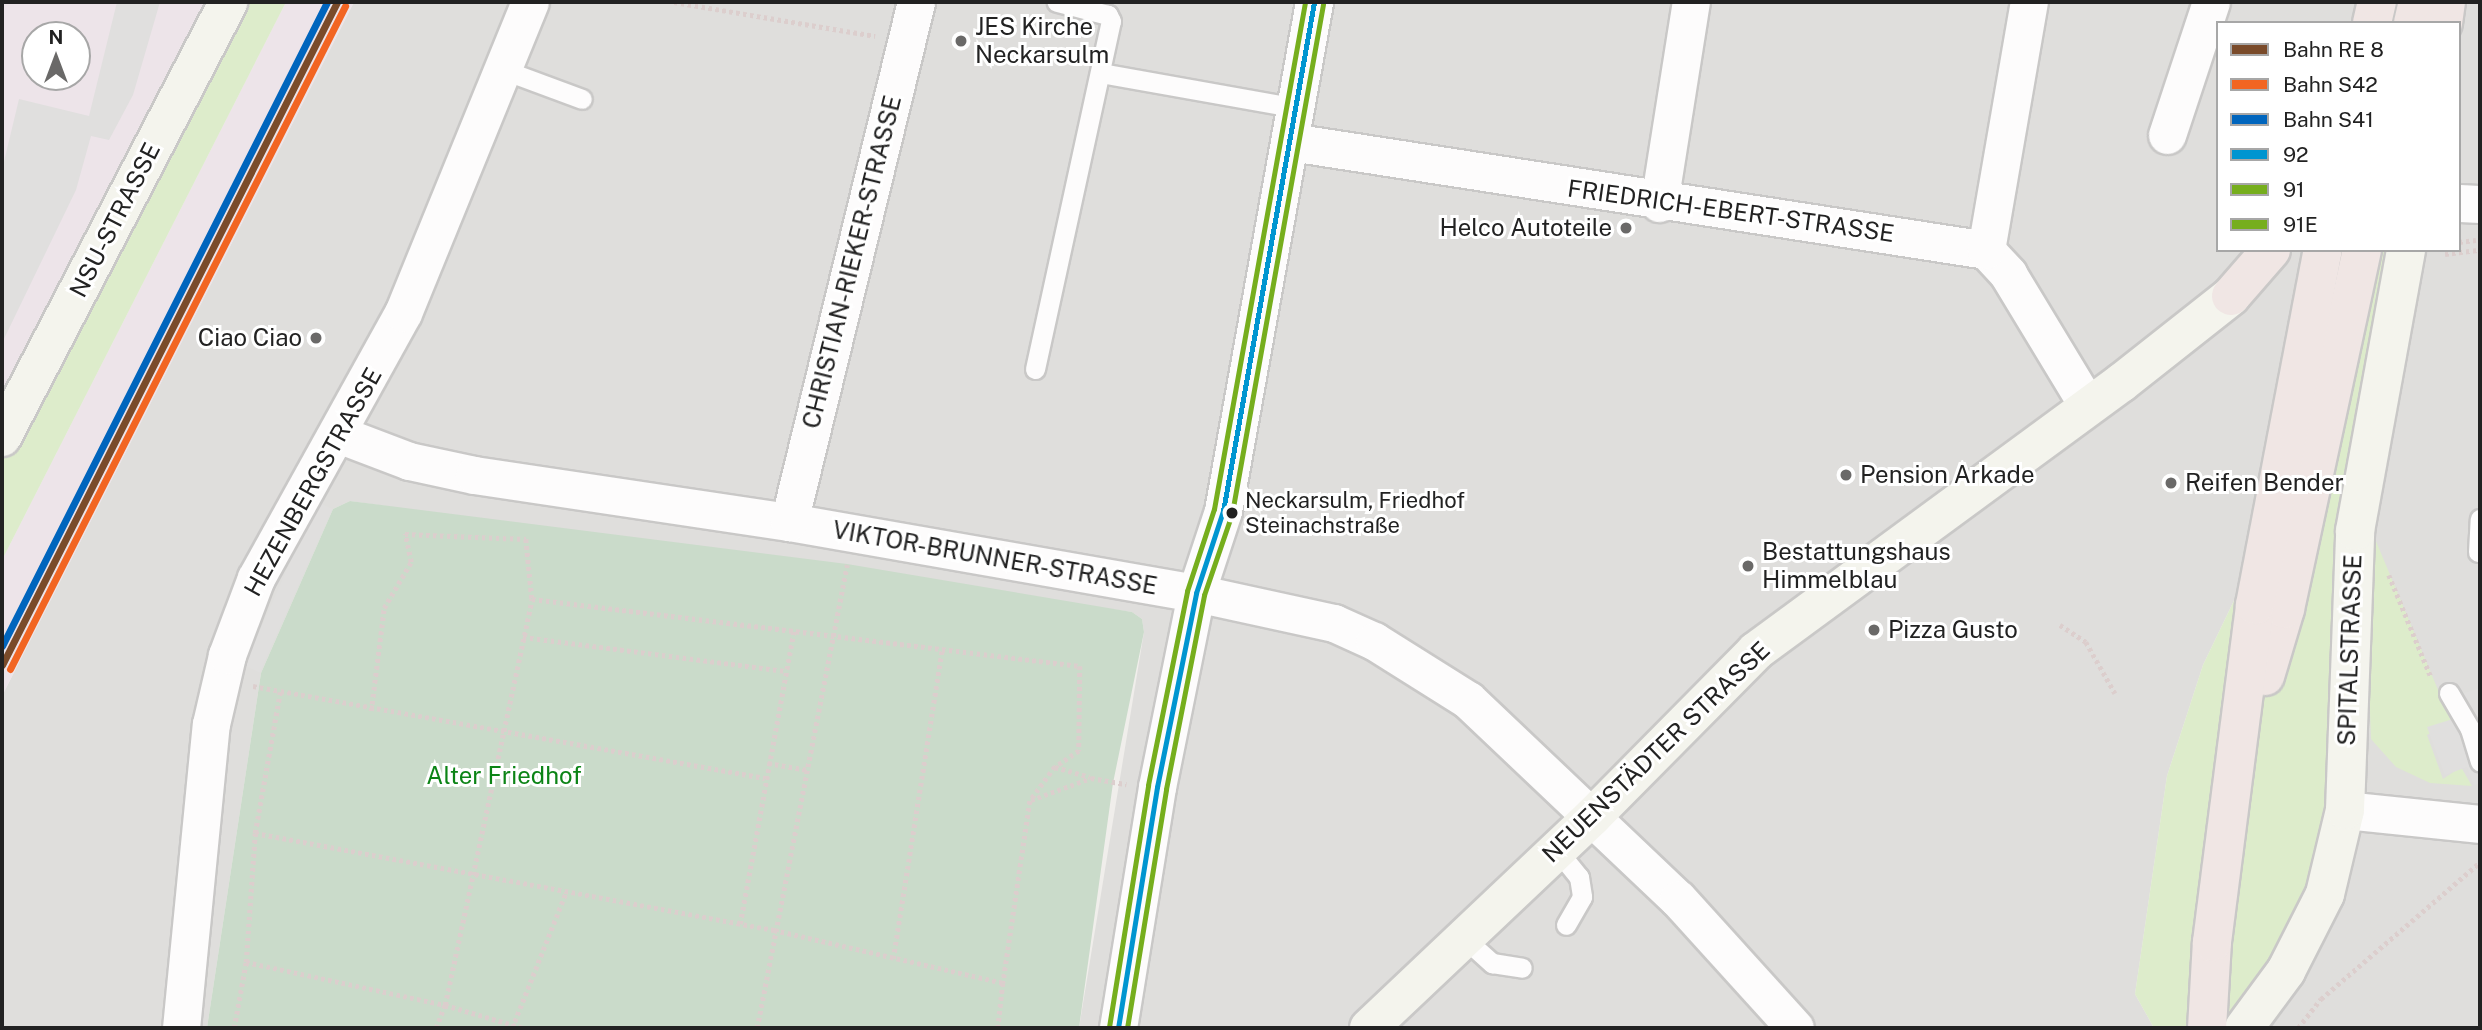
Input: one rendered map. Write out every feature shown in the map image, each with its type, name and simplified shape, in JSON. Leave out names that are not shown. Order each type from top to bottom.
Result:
[{"type":"highway","points":[[2372,21],[2376,2]]},
{"type":"highway","points":[[2413,21],[2418,2]]},
{"type":"highway","points":[[2443,21],[2446,2]]},
{"type":"highway","points":[[2231,296],[2269,252]]},
{"type":"highway","points":[[2207,1028],[2212,942],[2235,779],[2255,605],[2323,252]]},
{"type":"highway","points":[[2235,779],[2284,608],[2362,252]]},
{"type":"main road","name":"NSU-STRASSE","points":[[2,437],[228,2]]},
{"type":"main road","name":"SPITALSTRASSE","points":[[2244,1028],[2286,971],[2325,894],[2345,810],[2355,531],[2406,252]]},
{"type":"main road","name":"NEUENSTÄDTER STRASSE","points":[[1369,1028],[1592,817],[1756,650],[2231,296]]},
{"type":"street","name":"HEZENBERGSTRASSE","points":[[181,1028],[193,868],[220,679],[256,578],[403,313],[530,2]]},
{"type":"street","name":"CHRISTIAN-RIEKER-STRASSE","points":[[789,522],[916,2]]},
{"type":"street","points":[[1118,1028],[1157,787],[1196,593],[1223,511],[1295,125],[1314,2]]},
{"type":"street","points":[[1659,202],[1691,2]]},
{"type":"street","points":[[2029,2],[1986,250],[2008,274],[2088,405]]},
{"type":"street","points":[[2167,135],[2211,2]]},
{"type":"street","name":"FRIEDRICH-EBERT-STRASSE","points":[[1295,125],[1659,202],[1986,250]]},
{"type":"street","points":[[2461,203],[2480,204]]},
{"type":"street","name":"VIKTOR-BRUNNER-STRASSE","points":[[338,434],[409,461],[474,475],[789,522],[1196,593],[1334,623],[1374,641],[1468,700],[1678,899],[1796,1028]]},
{"type":"street","points":[[2345,810],[2480,824]]},
{"type":"lane","points":[[1035,369],[1111,20],[1108,15],[1057,2]]},
{"type":"lane","points":[[501,69],[582,99]]},
{"type":"lane","points":[[1101,73],[1295,125]]},
{"type":"lane","points":[[2478,552],[2480,519]]},
{"type":"lane","points":[[2449,693],[2470,730],[2480,761]]},
{"type":"lane","points":[[1557,850],[1579,877],[1581,887],[1574,918],[1566,925]]},
{"type":"lane","points":[[1464,938],[1492,963],[1522,968]]},
{"type":"path","points":[[674,2],[906,41]]},
{"type":"path","points":[[2461,242],[2480,239]]},
{"type":"path","points":[[2445,254],[2480,250]]},
{"type":"path","points":[[371,711],[384,608],[411,562],[405,534],[526,539],[531,599],[445,1005],[436,1028]]},
{"type":"path","points":[[757,1028],[774,930],[854,534]]},
{"type":"path","points":[[531,599],[1080,666],[1079,751],[1055,767],[1030,801],[998,1028]]},
{"type":"path","points":[[2060,625],[2086,642],[2115,693]]},
{"type":"path","points":[[740,924],[794,629]]},
{"type":"path","points":[[523,637],[786,671]]},
{"type":"path","points":[[893,959],[942,650]]},
{"type":"path","points":[[220,679],[371,711],[502,728],[765,778]]},
{"type":"path","points":[[234,1028],[246,962],[255,832],[279,692]]},
{"type":"path","points":[[768,763],[806,770]]},
{"type":"path","points":[[1055,767],[1091,778],[1157,787]]},
{"type":"path","points":[[1030,801],[1091,778]]},
{"type":"path","points":[[255,832],[774,930],[1003,983]]},
{"type":"path","points":[[2298,1028],[2321,999],[2480,862]]},
{"type":"path","points":[[513,1025],[566,892]]},
{"type":"path","points":[[246,962],[445,1005],[523,1028]]},
{"type":"shaded area","points":[[2,2],[209,2],[2,430]]},
{"type":"shaded area","points":[[117,2],[160,2],[133,95],[109,140],[91,136],[76,190],[2,343],[2,170],[19,99],[89,116]]},
{"type":"shaded area","points":[[286,2],[354,2],[2,696],[2,560]]},
{"type":"shaded area","points":[[354,2],[2369,2],[2365,21],[2216,21],[2216,252],[2306,252],[2241,586],[2203,665],[2167,776],[2135,994],[2154,1028],[1079,1028],[1144,632],[1142,619],[1132,612],[350,501],[333,509],[261,673],[207,1028],[2,1028],[2,696]]},
{"type":"shaded area","points":[[2449,2],[2480,2],[2480,1028],[2227,1028],[2326,818],[2329,706],[2343,523],[2399,252],[2461,252],[2461,21],[2458,21]]},
{"type":"shaded area","points":[[317,502],[333,509],[260,672],[244,666]]},
{"type":"shaded area","points":[[2480,688],[2480,783],[2474,785],[2467,767],[2445,775],[2427,727],[2453,719],[2443,700]]},
{"type":"green space","points":[[209,2],[286,2],[2,560],[2,430]]},
{"type":"green space","points":[[2306,252],[2399,252],[2343,523],[2329,706],[2326,818],[2314,889],[2247,1006],[2227,1028],[2154,1028],[2135,994],[2167,776],[2203,665],[2241,586]]},
{"type":"green space","name":"Alter Friedhof","points":[[350,501],[847,564],[1132,612],[1142,619],[1144,632],[1113,783],[1079,1028],[207,1028],[261,673],[333,509]]},
{"type":"green space","points":[[2373,534],[2451,721],[2427,735],[2443,779],[2461,767],[2472,786],[2430,783],[2396,767],[2371,739],[2367,633]]},
{"type":"transit line","points":[[2,665],[337,2]]},
{"type":"transit line","name":"91E","points":[[1109,1027],[1148,785],[1187,591],[1214,509],[1305,2]]},
{"type":"transit line","name":"92","points":[[1118,1028],[1157,787],[1196,593],[1223,511],[1314,2]]},
{"type":"transit line","name":"91","points":[[1127,1028],[1166,789],[1204,595],[1232,513],[1323,4]]},
{"type":"rail line","name":"S41","points":[[2,646],[327,2]]},
{"type":"rail line","name":"S42","points":[[10,669],[345,6]]},
{"type":"place","name":"JES Kirche Neckarsulm","points":[[961,41]]},
{"type":"place","name":"Helco Autoteile","points":[[1626,228]]},
{"type":"place","name":"Ciao Ciao","points":[[316,338]]},
{"type":"place","name":"Pension Arkade","points":[[1846,475]]},
{"type":"place","name":"Reifen Bender","points":[[2171,483]]},
{"type":"place","name":"Neckarsulm, Friedhof Steinachstraße","points":[[1232,513]]},
{"type":"place","name":"Bestattungshaus Himmelblau","points":[[1748,566]]},
{"type":"place","name":"Pizza Gusto","points":[[1874,630]]}]
